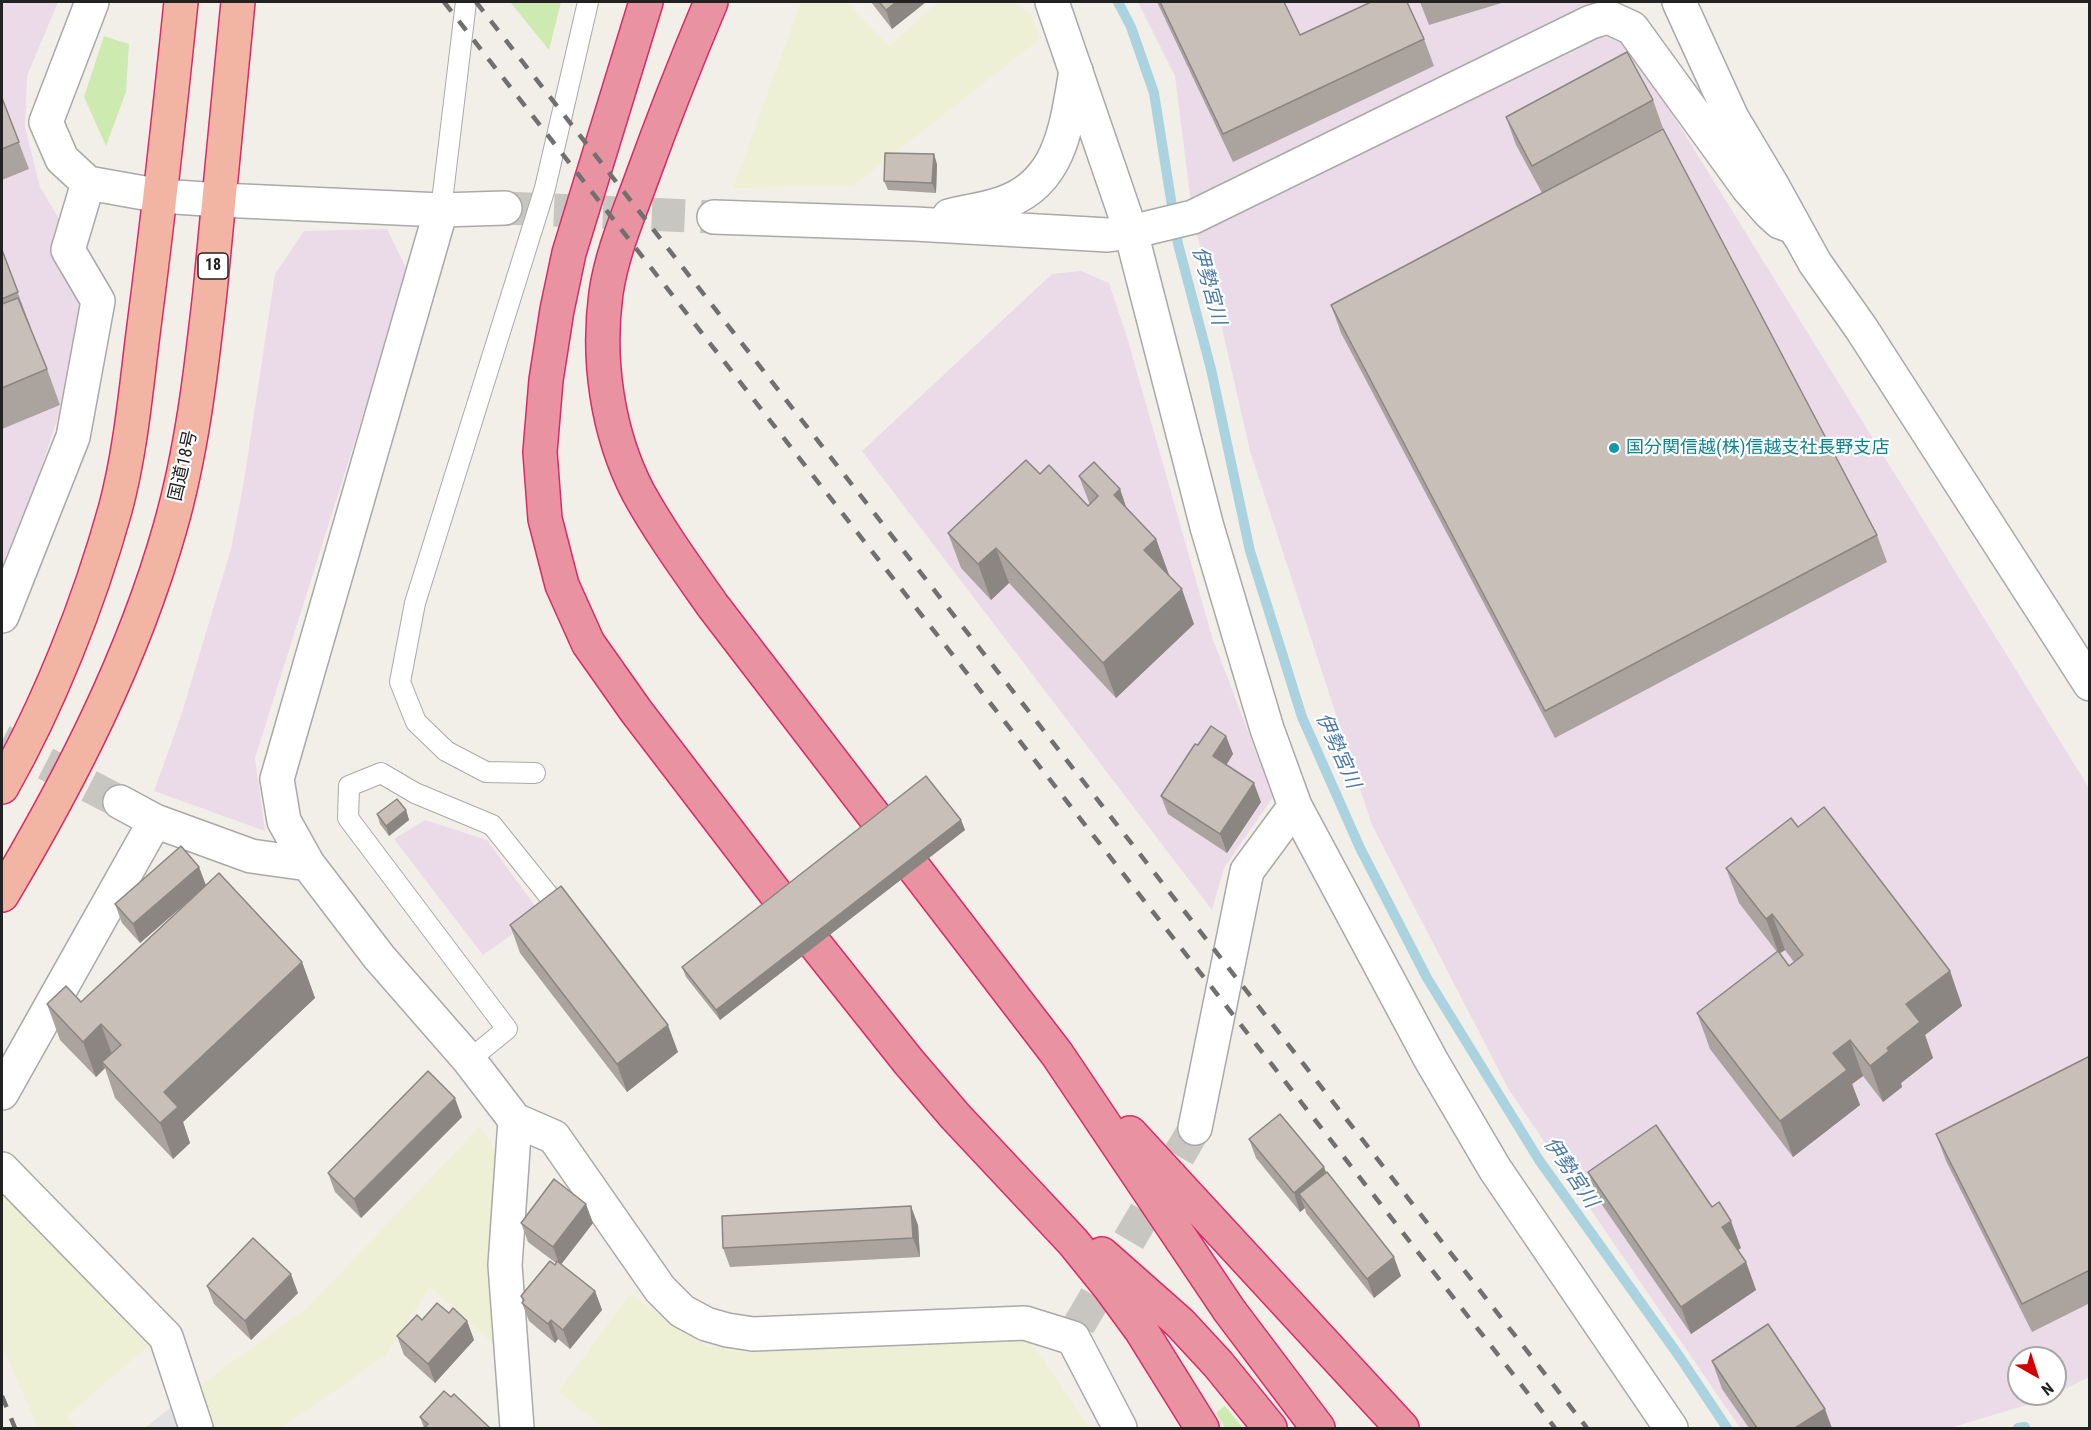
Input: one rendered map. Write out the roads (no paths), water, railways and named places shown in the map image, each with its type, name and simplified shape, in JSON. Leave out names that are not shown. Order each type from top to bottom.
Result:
[{"type":"highway","points":[[2,787],[48,692],[85,604],[115,509],[131,427],[161,196],[181,2]]},
{"type":"highway","name":"国道18号","points":[[2,895],[54,806],[99,716],[138,624],[170,528],[194,427],[220,200],[238,2]]},
{"type":"highway","points":[[646,2],[569,253],[546,380],[540,452],[545,519],[562,585],[588,644],[636,711],[799,924],[908,1061],[955,1116],[1073,1242],[1111,1289],[1202,1428]]},
{"type":"highway","points":[[585,206],[668,2]]},
{"type":"highway","points":[[711,2],[656,137],[617,246],[606,292],[602,344],[609,403],[618,442],[638,491],[669,544],[713,606],[1057,1054],[1229,1310],[1318,1428]]},
{"type":"highway","points":[[656,137],[725,2]]},
{"type":"highway","points":[[1057,1054],[1402,1428]]},
{"type":"highway","points":[[1018,1183],[1180,1323],[1218,1364],[1270,1428]]},
{"type":"street","points":[[92,2],[46,122],[62,159],[88,183],[161,196],[220,200],[441,210],[505,208]]},
{"type":"street","points":[[1679,2],[1732,118],[1773,185],[1815,263],[1861,328],[2090,684]]},
{"type":"street","points":[[1050,6],[1076,71],[1146,229],[1207,527],[1267,729],[1295,806],[1431,1060],[1495,1169],[1671,1428]]},
{"type":"street","points":[[714,217],[915,224],[1108,235],[1146,229],[1193,217],[1591,22],[1608,17],[1632,28],[1748,188],[1780,222],[1794,227],[1801,238]]},
{"type":"street","points":[[915,224],[1009,201],[1035,184],[1055,159],[1065,132],[1076,71]]},
{"type":"street","points":[[2,616],[73,437],[98,301],[68,250],[88,183]]},
{"type":"street","points":[[441,210],[277,779],[284,821],[308,864],[379,957],[469,1060],[515,1120],[554,1137],[660,1289],[682,1311],[706,1324],[753,1334],[1025,1323],[1076,1331],[1119,1428]]},
{"type":"street","points":[[120,802],[154,820],[251,856],[308,864]]},
{"type":"street","points":[[1195,1128],[1247,871],[1295,806]]},
{"type":"street","points":[[2,1093],[154,820]]},
{"type":"street","points":[[515,1120],[505,1265],[517,1428]]},
{"type":"street","points":[[2,1169],[166,1337],[196,1428]]},
{"type":"lane","points":[[441,210],[466,2]]},
{"type":"lane","points":[[535,773],[486,772],[446,751],[416,722],[400,682],[415,603],[545,188],[588,2]]},
{"type":"lane","points":[[469,1060],[507,1029],[348,818],[349,786],[381,773],[415,793],[492,825],[557,906]]},
{"type":"waterway","name":"伊勢宮川","points":[[1118,2],[1131,27],[1154,93],[1178,244],[1211,369],[1250,551],[1302,717],[1360,848],[1427,978],[1539,1160],[1679,1356],[1727,1428]]},
{"type":"waterway","name":"伊勢宮川","points":[[2018,1428],[2025,1427]]},
{"type":"tunnel","points":[[505,208],[714,217]]},
{"type":"tunnel","points":[[2,741],[120,802]]},
{"type":"tunnel","points":[[1079,1325],[1195,1128]]},
{"type":"railway","points":[[444,2],[1555,1428]]},
{"type":"railway","points":[[476,2],[1587,1428]]},
{"type":"railway","points":[[2,1396],[15,1428]]},
{"type":"place","name":"国分関信越(株)信越支社長野支店","points":[[1614,448]]}]
